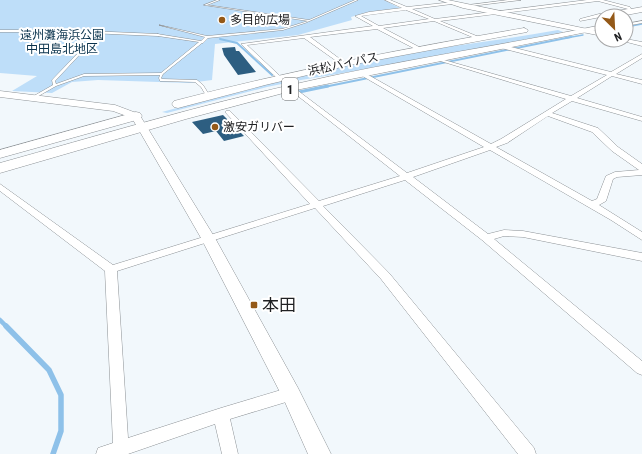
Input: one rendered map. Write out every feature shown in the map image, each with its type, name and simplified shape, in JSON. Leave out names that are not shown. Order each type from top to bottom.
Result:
[{"type":"highway","name":"浜松バイパス","points":[[0,154],[139,121],[291,88],[365,76],[505,47],[594,20]]},
{"type":"highway","points":[[398,52],[510,38],[594,23]]},
{"type":"highway","name":"浜松バイパス","points":[[165,108],[279,78],[419,48],[476,38],[573,27],[594,27]]},
{"type":"highway","name":"浜松バイパス","points":[[0,168],[139,121],[150,112]]},
{"type":"street","points":[[387,0],[476,38]]},
{"type":"street","points":[[442,0],[492,12],[573,27],[594,33]]},
{"type":"street","points":[[464,6],[519,0]]},
{"type":"street","points":[[279,78],[243,44],[598,0],[629,8]]},
{"type":"street","points":[[419,48],[357,16],[369,13],[452,3]]},
{"type":"street","points":[[573,27],[594,17]]},
{"type":"street","points":[[0,31],[65,31],[158,35]]},
{"type":"street","points":[[305,36],[342,64]]},
{"type":"street","points":[[505,47],[642,82]]},
{"type":"street","points":[[111,269],[406,176],[491,147],[504,141],[642,56]]},
{"type":"street","points":[[441,60],[642,119]]},
{"type":"street","points":[[365,76],[591,205],[642,237]]},
{"type":"street","points":[[291,88],[486,238],[642,369]]},
{"type":"street","points":[[0,94],[115,108],[139,121],[208,238],[291,394],[320,454]]},
{"type":"street","points":[[228,112],[385,276],[528,454]]},
{"type":"street","points":[[547,114],[595,130],[615,150],[642,168]]},
{"type":"street","points":[[591,205],[601,201],[609,178],[615,175],[642,172]]},
{"type":"street","points":[[0,187],[111,269]]},
{"type":"street","points":[[486,238],[504,233],[523,234],[642,257]]},
{"type":"street","points":[[111,269],[121,448]]},
{"type":"street","points":[[104,454],[221,415],[291,394]]},
{"type":"street","points":[[221,415],[230,454]]},
{"type":"lane","points":[[219,0],[205,5],[309,21]]},
{"type":"lane","points":[[160,24],[207,37],[282,30],[309,21],[357,0]]},
{"type":"lane","points":[[158,35],[202,42]]},
{"type":"lane","points":[[207,37],[162,74],[160,80],[196,82],[202,86],[208,96]]},
{"type":"lane","points":[[55,85],[53,81],[82,51]]},
{"type":"lane","points":[[34,97],[55,85],[89,74],[162,74]]},
{"type":"green space","name":"遠州灘海浜公園 中田島北地区","points":[[0,0],[384,0],[400,8],[368,12],[351,17],[352,20],[298,35],[215,44],[212,80],[189,83],[98,80],[72,82],[52,93],[12,91],[37,76],[0,73]]},
{"type":"green space","points":[[558,30],[563,32],[422,60],[301,80],[267,87],[167,113],[162,112],[277,81],[334,68],[413,52]]},
{"type":"building","points":[[235,47],[236,51],[239,51],[256,72],[238,75],[224,55],[222,48]]},
{"type":"building","name":"激安ガリバー","points":[[223,115],[244,136],[224,141],[216,131],[203,134],[192,122]]},
{"type":"waterway","points":[[634,26],[642,24]]},
{"type":"waterway","points":[[566,38],[583,35]]},
{"type":"waterway","points":[[566,38],[571,37]]},
{"type":"waterway","points":[[324,87],[566,38]]},
{"type":"waterway","points":[[220,39],[237,43],[272,75]]},
{"type":"waterway","points":[[299,92],[328,86]]},
{"type":"waterway","points":[[0,320],[6,326]]},
{"type":"waterway","points":[[6,326],[49,370],[61,395],[61,431],[53,454]]},
{"type":"place","name":"多目的広場","points":[[222,20]]},
{"type":"place","name":"激安ガリバー","points":[[215,127]]},
{"type":"place","name":"本田","points":[[254,305]]}]
